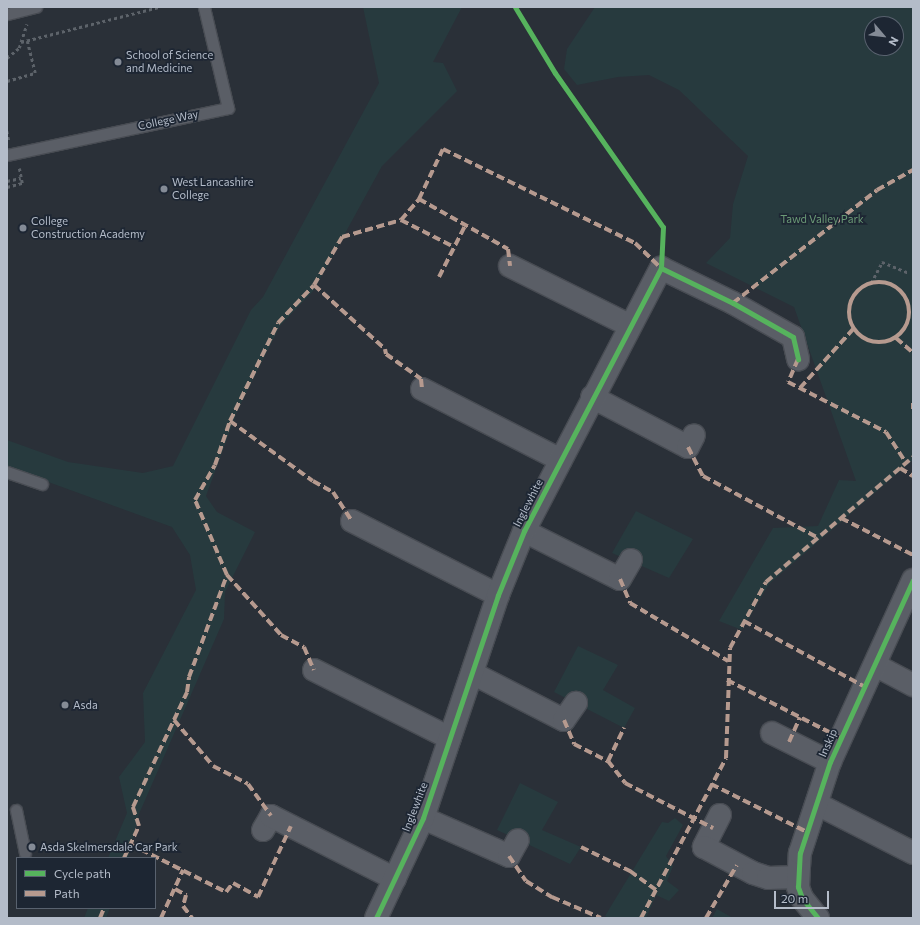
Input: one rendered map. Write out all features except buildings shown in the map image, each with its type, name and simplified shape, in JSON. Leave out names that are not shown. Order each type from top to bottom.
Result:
[{"type":"street","points":[[510,266],[629,326]]},
{"type":"street","name":"Inglewhite","points":[[376,918],[423,818],[498,595],[524,531],[660,268],[733,303],[793,337],[798,359]]},
{"type":"street","points":[[422,388],[561,460]]},
{"type":"street","points":[[592,397],[688,447],[694,435]]},
{"type":"street","points":[[352,521],[498,595]]},
{"type":"street","name":"Inglewhite","points":[[524,531],[620,579],[631,560]]},
{"type":"street","name":"Inskip","points":[[818,918],[802,898],[798,877],[800,853],[830,762],[913,580]]},
{"type":"street","points":[[874,665],[913,685]]},
{"type":"street","points":[[314,670],[450,738]]},
{"type":"street","points":[[472,673],[564,720],[576,703]]},
{"type":"street","name":"Inskip","points":[[772,733],[830,762]]},
{"type":"street","points":[[817,804],[913,853]]},
{"type":"street","points":[[720,815],[704,847],[753,873],[768,878],[798,877]]},
{"type":"street","points":[[263,830],[271,816],[395,879]]},
{"type":"street","name":"Inglewhite","points":[[423,818],[509,856],[518,840]]},
{"type":"lane","name":"College Way","points":[[11,154],[228,108],[204,7]]},
{"type":"lane","points":[[7,14],[34,8]]},
{"type":"lane","points":[[7,472],[42,484]]},
{"type":"lane","points":[[16,810],[25,853]]},
{"type":"path","points":[[21,42],[159,7]]},
{"type":"path","points":[[7,58],[21,42],[34,8]]},
{"type":"path","points":[[7,81],[34,73],[27,41]]},
{"type":"path","points":[[7,187],[22,183],[11,154]]},
{"type":"path","points":[[7,181],[21,178]]},
{"type":"path","points":[[870,284],[882,262],[909,273]]},
{"type":"green space","points":[[363,7],[462,7],[433,62],[443,63],[457,91],[382,166],[314,290],[280,326],[238,409],[206,496],[217,512],[255,532],[225,592],[224,619],[139,814],[128,857],[108,857],[127,813],[119,777],[145,742],[143,693],[196,590],[190,555],[172,527],[7,467],[7,440],[68,462],[143,473],[173,466],[251,310],[263,297],[379,83]]},
{"type":"green space","name":"Tawd Valley Park","points":[[595,7],[913,7],[913,460],[769,584],[742,630],[719,621],[773,528],[818,526],[839,480],[856,481],[794,307],[706,263],[730,238],[733,204],[748,156],[679,90],[649,75],[618,77],[577,85],[564,69],[567,49]]},
{"type":"green space","points":[[636,511],[693,539],[669,578],[612,553]]},
{"type":"green space","points":[[578,646],[618,665],[603,690],[635,708],[624,728],[554,692]]},
{"type":"green space","points":[[520,783],[558,802],[542,830],[581,847],[570,864],[497,830]]},
{"type":"green space","points":[[675,818],[683,825],[666,856],[673,866],[667,881],[679,890],[669,901],[656,895],[646,918],[608,918],[605,916],[662,822],[668,823]]},
{"type":"green space","points":[[88,909],[110,909],[106,918],[84,918]]},
{"type":"green space","points":[[717,909],[733,918],[712,918]]},
{"type":"marked path","points":[[124,857],[139,826],[133,807],[187,692],[189,677],[227,575],[195,500],[215,465],[230,421],[278,323],[314,285],[342,237],[401,220],[419,199],[443,149],[635,243],[661,268]]},
{"type":"marked path","points":[[733,303],[877,190],[913,170]]},
{"type":"marked path","points":[[419,199],[508,249],[510,266]]},
{"type":"marked path","points":[[401,220],[454,247]]},
{"type":"marked path","points":[[439,277],[466,224]]},
{"type":"marked path","points":[[879,282],[896,287],[904,295],[909,312],[904,329],[896,337],[879,342],[862,337],[854,329],[849,312],[854,295],[862,287],[879,282]]},
{"type":"marked path","points":[[314,285],[385,349],[386,354],[421,379],[422,389]]},
{"type":"marked path","points":[[800,388],[854,328]]},
{"type":"marked path","points":[[896,338],[913,353]]},
{"type":"marked path","points":[[798,359],[788,382],[886,432],[906,463]]},
{"type":"marked path","points":[[913,403],[913,409]]},
{"type":"marked path","points":[[230,421],[313,481],[333,492],[352,521]]},
{"type":"marked path","points":[[688,447],[703,476],[818,538]]},
{"type":"marked path","points":[[641,918],[726,758],[730,648],[766,582],[913,457]]},
{"type":"marked path","points":[[900,468],[913,476]]},
{"type":"marked path","points":[[841,518],[913,555]]},
{"type":"marked path","points":[[227,575],[281,635],[304,647],[314,670]]},
{"type":"marked path","points":[[620,579],[630,603],[728,661]]},
{"type":"marked path","points":[[744,621],[865,687]]},
{"type":"marked path","points":[[727,680],[841,738]]},
{"type":"marked path","points":[[789,742],[800,717]]},
{"type":"marked path","points":[[174,720],[213,766],[248,784],[271,816]]},
{"type":"marked path","points":[[564,720],[574,744],[608,761],[625,783],[713,828]]},
{"type":"marked path","points":[[608,761],[624,728]]},
{"type":"marked path","points":[[711,784],[807,832]]},
{"type":"marked path","points":[[130,844],[226,892],[233,883],[258,897],[291,826]]},
{"type":"marked path","points":[[581,847],[630,871],[656,890]]},
{"type":"marked path","points":[[509,856],[526,881],[552,897],[601,918]]},
{"type":"marked path","points":[[706,918],[737,865]]},
{"type":"marked path","points":[[161,918],[183,870]]},
{"type":"marked path","points":[[175,889],[186,895],[183,906],[192,918]]},
{"type":"marked path","points":[[100,918],[104,909]]},
{"type":"cycle path","points":[[515,7],[555,73],[663,227],[661,268]]},
{"type":"cycle path","points":[[376,918],[423,818],[498,595],[524,531],[661,268],[733,303],[793,337],[798,359]]},
{"type":"cycle path","points":[[818,918],[802,898],[798,887],[800,853],[830,762],[913,580]]},
{"type":"place","name":"School of Science and Medicine","points":[[118,62]]},
{"type":"place","name":"West Lancashire College","points":[[164,189]]},
{"type":"place","name":"College Construction Academy","points":[[23,228]]},
{"type":"place","name":"Asda","points":[[65,705]]},
{"type":"place","name":"Asda Skelmersdale Car Park","points":[[32,847]]}]
